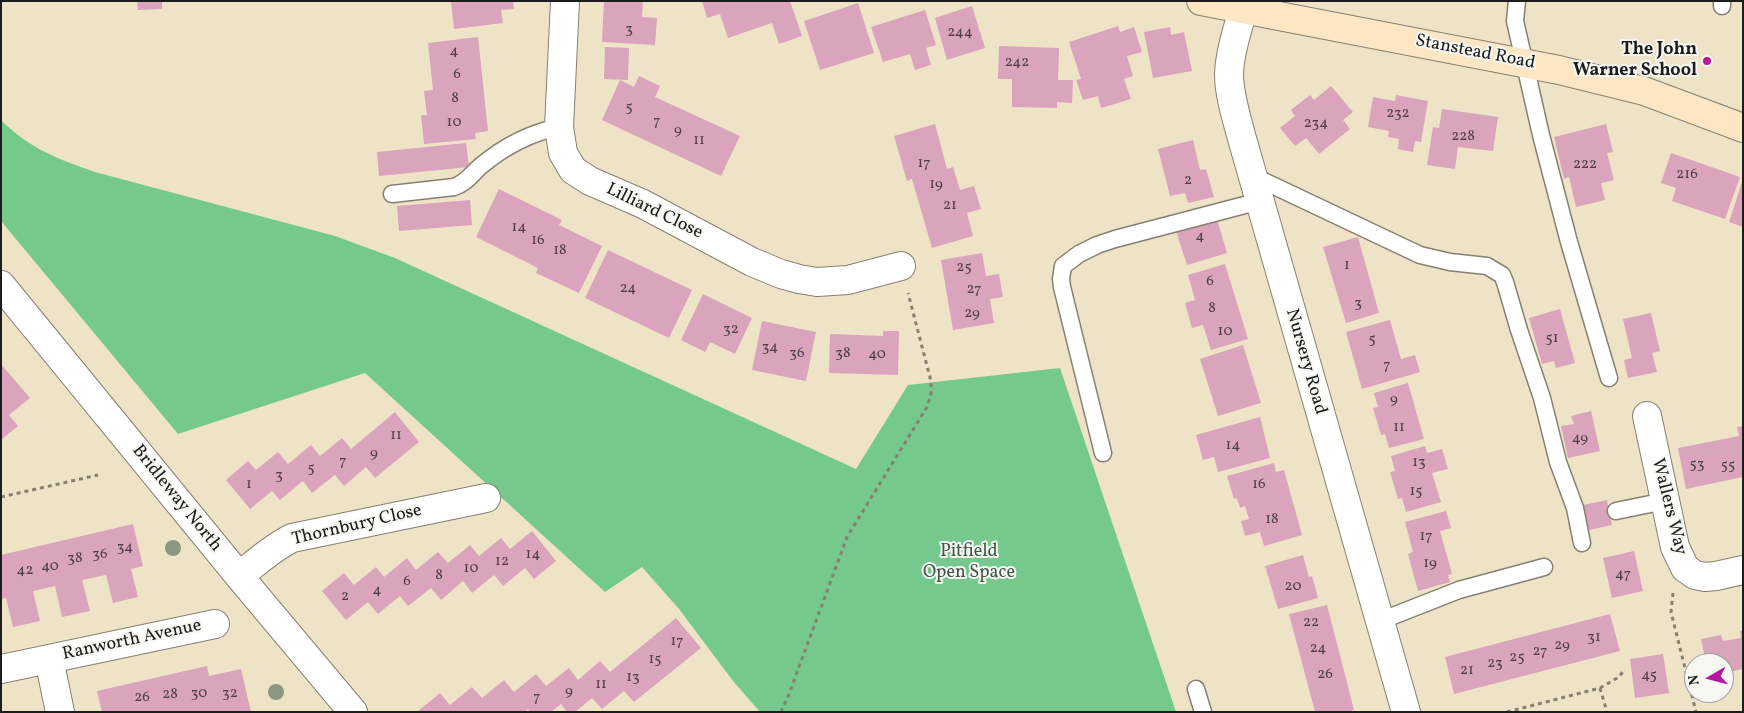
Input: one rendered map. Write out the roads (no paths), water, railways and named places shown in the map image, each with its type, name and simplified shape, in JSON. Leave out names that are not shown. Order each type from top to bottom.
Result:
[{"type":"street","name":"Lilliard Close","points":[[565,1],[559,127],[563,154],[573,170],[590,181],[643,204],[752,262],[781,274],[799,279],[832,282],[848,280],[901,266]]},
{"type":"street","name":"Stanstead Road","points":[[1201,1],[1526,62],[1644,91],[1743,128]]},
{"type":"street","name":"Nursery Road","points":[[1243,10],[1231,55],[1229,76],[1239,128],[1406,712]]},
{"type":"street","name":"Bridleway North","points":[[1,285],[352,712]]},
{"type":"street","name":"Wallers Way","points":[[1647,416],[1675,547],[1685,568],[1695,575],[1705,577],[1743,570]]},
{"type":"street","name":"Thornbury Close","points":[[239,576],[266,553],[292,538],[486,498]]},
{"type":"street","name":"Ranworth Avenue","points":[[1,669],[215,624]]},
{"type":"street","name":"Ranworth Avenue","points":[[49,658],[60,712]]},
{"type":"lane","points":[[1517,1],[1515,21],[1526,62],[1541,134],[1566,234],[1609,378]]},
{"type":"lane","points":[[392,194],[454,187],[462,184],[480,166],[511,145],[534,133],[559,127]]},
{"type":"lane","points":[[1103,452],[1061,279],[1063,266],[1079,254],[1115,239],[1256,188],[1420,254],[1443,261],[1487,266],[1502,276],[1506,282],[1522,339],[1542,398],[1558,462],[1575,508],[1582,543]]},
{"type":"lane","points":[[1616,511],[1665,501]]},
{"type":"lane","points":[[1380,622],[1460,590],[1516,573],[1544,567]]},
{"type":"lane","points":[[1196,689],[1203,712]]},
{"type":"place","name":"The John Warner School","points":[[1707,61]]},
{"type":"park label","name":"Pitfield Open Space","points":[[969,563]]}]
